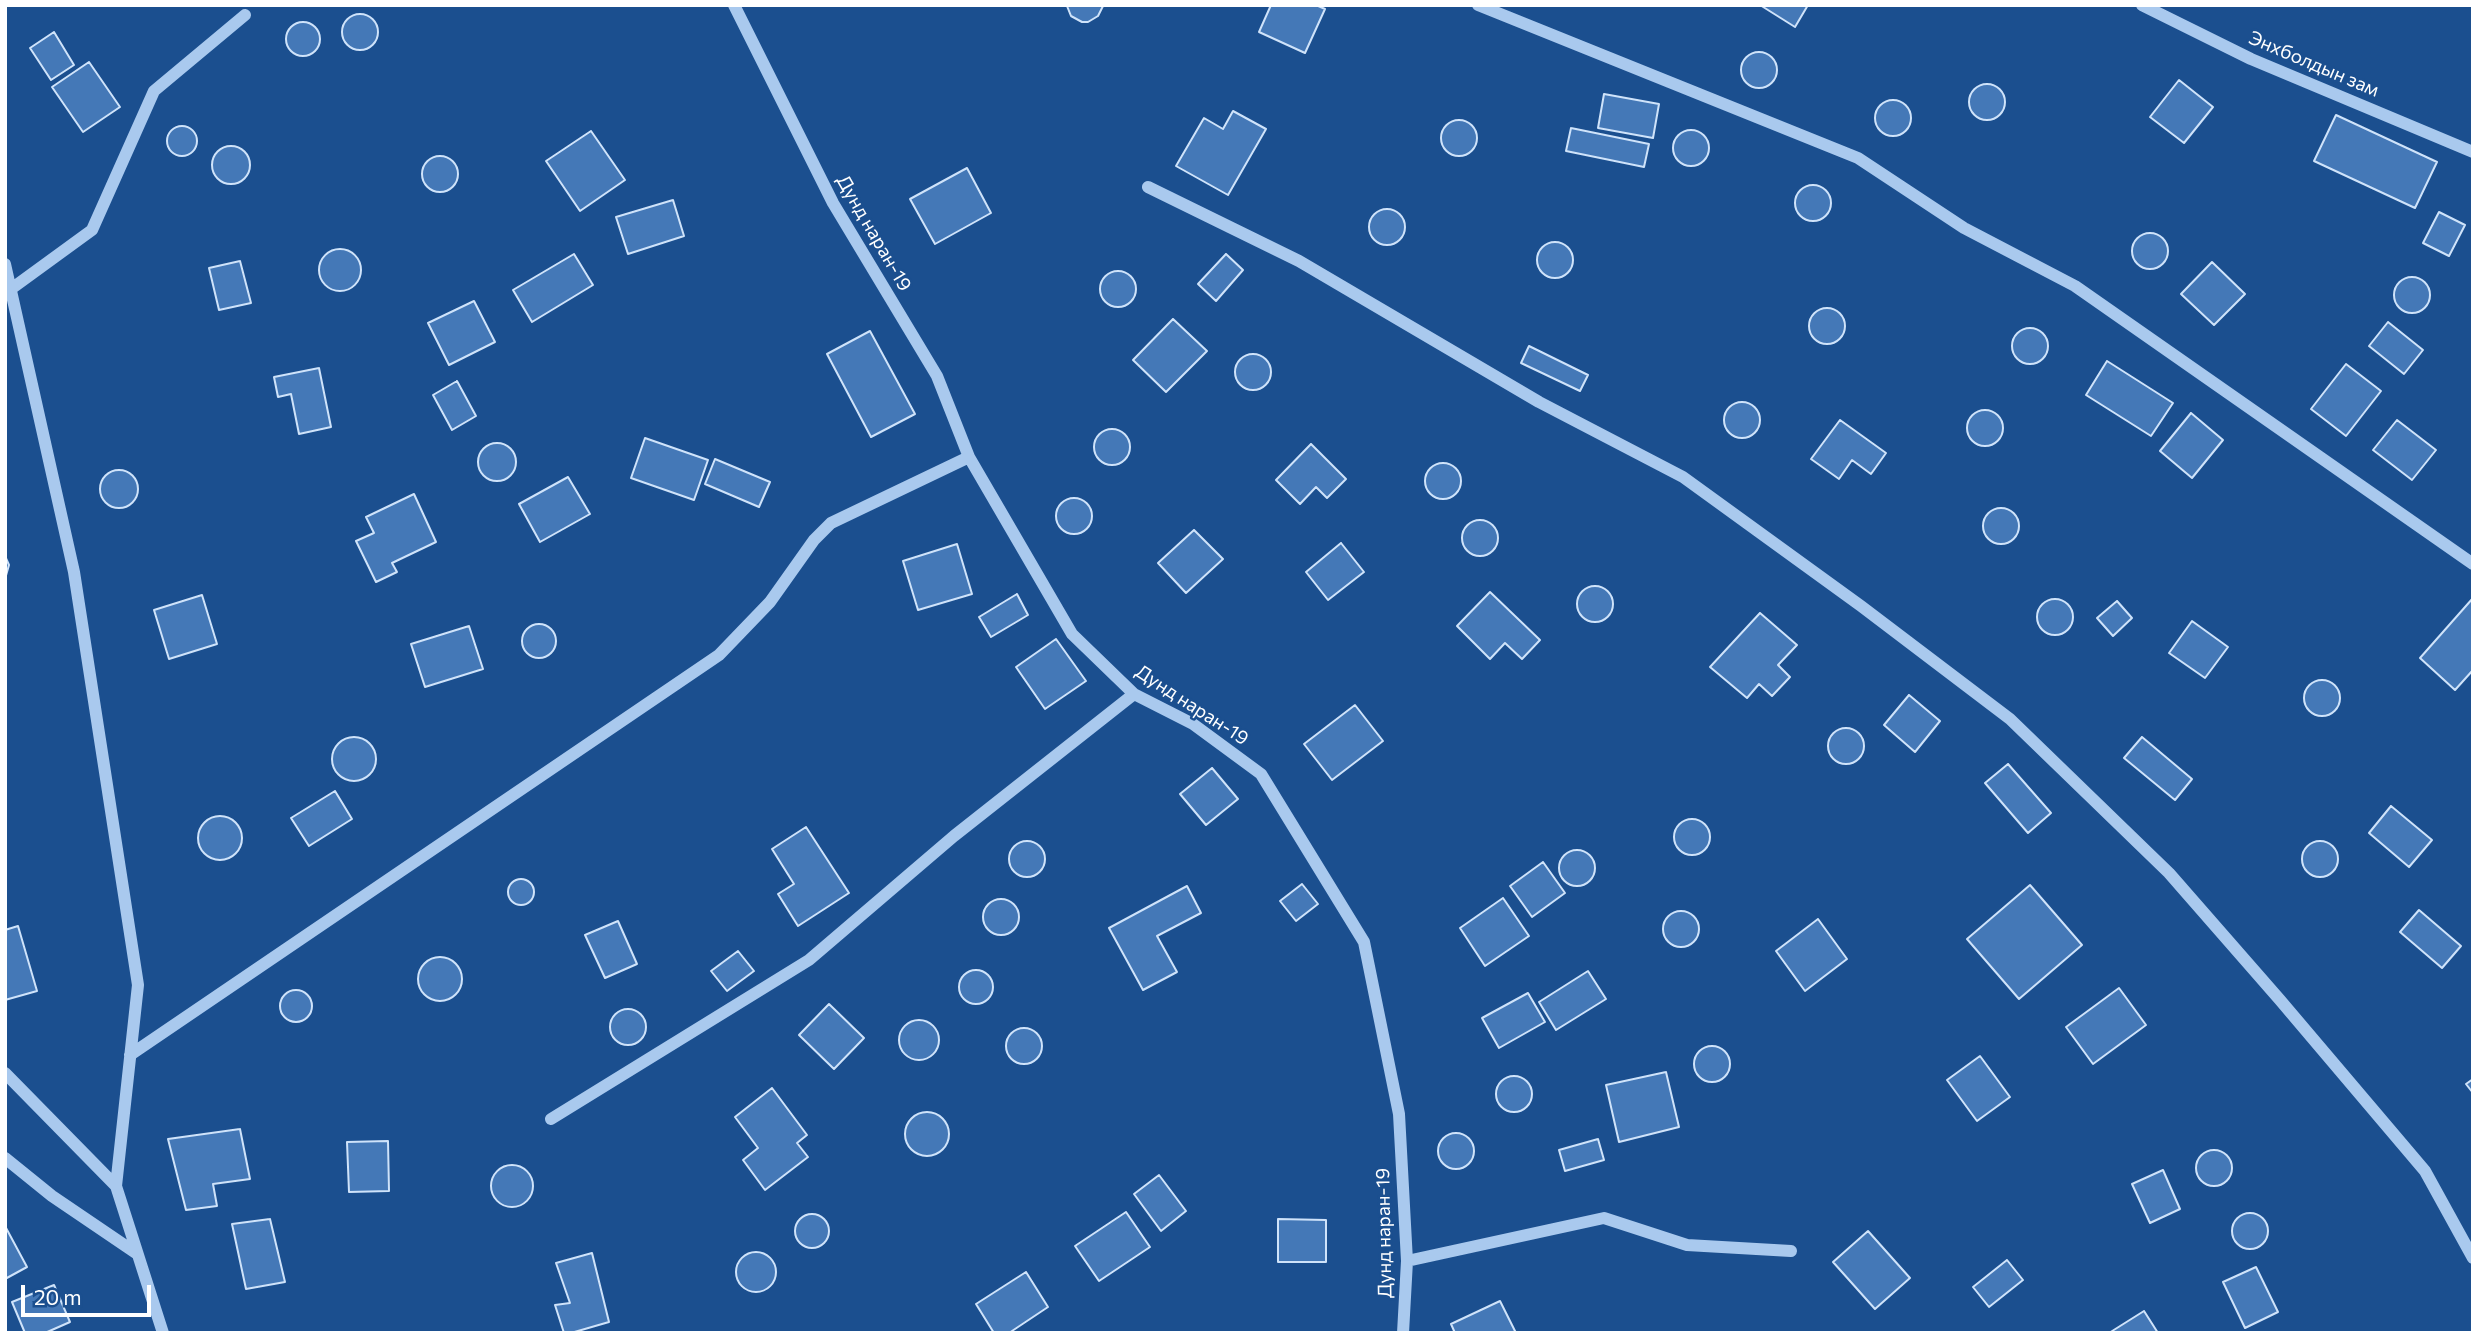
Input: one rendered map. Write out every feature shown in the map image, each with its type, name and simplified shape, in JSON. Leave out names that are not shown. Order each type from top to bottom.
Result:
[{"type":"street","name":"Дунд наран-19","points":[[734,5],[833,203],[937,376],[969,457],[1072,634],[1134,694],[1193,724],[1261,774],[1364,942],[1399,1114],[1408,1261],[1403,1333]]},
{"type":"street","points":[[1478,5],[1858,158],[1964,228],[2075,286],[2473,564]]},
{"type":"street","name":"Энхболдын зам","points":[[2142,5],[2251,59],[2473,152]]},
{"type":"street","points":[[11,289],[92,230],[154,90],[245,15]]},
{"type":"street","points":[[1148,187],[1299,261],[1539,402],[1683,477],[1861,606],[2010,719],[2169,873],[2280,1000],[2426,1171],[2473,1258]]},
{"type":"street","points":[[5,264],[77,586],[138,985],[116,1186],[163,1333]]},
{"type":"street","points":[[130,1055],[719,655],[770,602],[814,540],[831,523],[969,457]]},
{"type":"street","points":[[551,1119],[809,960],[954,836],[1134,694]]},
{"type":"street","points":[[5,1073],[116,1186]]},
{"type":"street","points":[[5,1158],[52,1196],[136,1253]]},
{"type":"street","points":[[1408,1261],[1604,1218],[1687,1245],[1791,1251]]},
{"type":"building","points":[[1067,5],[1103,6],[1098,16],[1088,22],[1082,22],[1071,16]]},
{"type":"building","points":[[1271,5],[1316,5],[1325,9],[1305,53],[1259,32]]},
{"type":"building","points":[[1760,5],[1808,5],[1795,27]]},
{"type":"building","points":[[360,14],[372,20],[378,32],[372,44],[360,50],[348,44],[342,32],[348,20]]},
{"type":"building","points":[[303,22],[315,27],[320,39],[315,51],[303,56],[291,51],[286,39],[291,27]]},
{"type":"building","points":[[54,32],[74,65],[51,80],[30,48]]},
{"type":"building","points":[[1759,52],[1772,57],[1777,70],[1772,83],[1759,88],[1746,83],[1741,70],[1746,57]]},
{"type":"building","points":[[89,62],[120,107],[83,132],[52,87]]},
{"type":"building","points":[[2179,80],[2213,107],[2184,143],[2150,117]]},
{"type":"building","points":[[1987,84],[2000,89],[2005,102],[2000,115],[1987,120],[1974,115],[1969,102],[1974,89]]},
{"type":"building","points":[[1604,94],[1659,104],[1653,138],[1598,128]]},
{"type":"building","points":[[1893,100],[1906,105],[1911,118],[1906,131],[1893,136],[1880,131],[1875,118],[1880,105]]},
{"type":"building","points":[[1233,111],[1266,129],[1228,195],[1176,166],[1204,118],[1223,129]]},
{"type":"building","points":[[2336,115],[2437,162],[2415,208],[2314,161]]},
{"type":"building","points":[[1459,120],[1472,125],[1477,138],[1472,151],[1459,156],[1446,151],[1441,138],[1446,125]]},
{"type":"building","points":[[182,126],[193,130],[197,141],[193,152],[182,156],[171,152],[167,141],[171,130]]},
{"type":"building","points":[[1571,128],[1649,144],[1644,167],[1566,151]]},
{"type":"building","points":[[1691,130],[1704,135],[1709,148],[1704,161],[1691,166],[1678,161],[1673,148],[1678,135]]},
{"type":"building","points":[[591,131],[625,180],[580,211],[546,161]]},
{"type":"building","points":[[231,146],[244,152],[250,165],[244,178],[231,184],[218,178],[212,165],[218,152]]},
{"type":"building","points":[[440,156],[453,161],[458,174],[453,187],[440,192],[427,187],[422,174],[427,161]]},
{"type":"building","points":[[967,168],[991,213],[935,244],[910,199]]},
{"type":"building","points":[[1813,185],[1826,190],[1831,203],[1826,216],[1813,221],[1800,216],[1795,203],[1800,190]]},
{"type":"building","points":[[673,200],[684,236],[628,254],[616,217]]},
{"type":"building","points":[[1387,209],[1400,214],[1405,227],[1400,240],[1387,245],[1374,240],[1369,227],[1374,214]]},
{"type":"building","points":[[2439,212],[2465,225],[2449,256],[2423,243]]},
{"type":"building","points":[[2150,233],[2163,238],[2168,251],[2163,264],[2150,269],[2137,264],[2132,251],[2137,238]]},
{"type":"building","points":[[1555,242],[1568,247],[1573,260],[1568,273],[1555,278],[1542,273],[1537,260],[1542,247]]},
{"type":"building","points":[[340,249],[355,255],[361,270],[355,285],[340,291],[325,285],[319,270],[325,255]]},
{"type":"building","points":[[574,254],[593,285],[532,322],[513,290]]},
{"type":"building","points":[[1226,254],[1243,270],[1216,301],[1198,284]]},
{"type":"building","points":[[240,261],[251,303],[219,310],[209,268]]},
{"type":"building","points":[[2212,262],[2245,294],[2214,325],[2181,294]]},
{"type":"building","points":[[1118,271],[1131,276],[1136,289],[1131,302],[1118,307],[1105,302],[1100,289],[1105,276]]},
{"type":"building","points":[[2412,277],[2425,282],[2430,295],[2425,308],[2412,313],[2399,308],[2394,295],[2399,282]]},
{"type":"building","points":[[474,301],[495,342],[449,365],[428,323]]},
{"type":"building","points":[[1827,308],[1840,313],[1845,326],[1840,339],[1827,344],[1814,339],[1809,326],[1814,313]]},
{"type":"building","points":[[1173,319],[1207,351],[1166,392],[1133,360]]},
{"type":"building","points":[[2388,322],[2423,350],[2404,374],[2369,346]]},
{"type":"building","points":[[2030,328],[2043,333],[2048,346],[2043,359],[2030,364],[2017,359],[2012,346],[2017,333]]},
{"type":"building","points":[[870,331],[915,414],[871,437],[827,354]]},
{"type":"building","points":[[1529,346],[1588,375],[1580,391],[1521,363]]},
{"type":"building","points":[[1253,354],[1266,359],[1271,372],[1266,385],[1253,390],[1240,385],[1235,372],[1240,359]]},
{"type":"building","points":[[2107,361],[2173,403],[2151,436],[2086,395]]},
{"type":"building","points":[[2346,364],[2381,391],[2346,436],[2311,409]]},
{"type":"building","points":[[319,368],[331,427],[299,434],[291,394],[278,397],[274,377]]},
{"type":"building","points":[[457,381],[476,416],[452,430],[433,395]]},
{"type":"building","points":[[1742,402],[1755,407],[1760,420],[1755,433],[1742,438],[1729,433],[1724,420],[1729,407]]},
{"type":"building","points":[[1985,410],[1998,415],[2003,428],[1998,441],[1985,446],[1972,441],[1967,428],[1972,415]]},
{"type":"building","points":[[2191,413],[2223,440],[2192,478],[2160,451]]},
{"type":"building","points":[[1840,420],[1886,453],[1871,474],[1852,460],[1839,479],[1811,459]]},
{"type":"building","points":[[2397,420],[2436,450],[2412,480],[2373,450]]},
{"type":"building","points":[[1112,429],[1124,435],[1130,447],[1124,459],[1112,465],[1100,459],[1094,447],[1100,435]]},
{"type":"building","points":[[645,438],[708,460],[694,500],[631,478]]},
{"type":"building","points":[[497,443],[510,449],[516,462],[510,475],[497,481],[484,475],[478,462],[484,449]]},
{"type":"building","points":[[1311,444],[1346,479],[1327,498],[1316,487],[1300,504],[1276,480]]},
{"type":"building","points":[[715,459],[770,482],[759,507],[705,484]]},
{"type":"building","points":[[1443,463],[1456,468],[1461,481],[1456,494],[1443,499],[1430,494],[1425,481],[1430,468]]},
{"type":"building","points":[[119,470],[132,476],[138,489],[132,502],[119,508],[106,502],[100,489],[106,476]]},
{"type":"building","points":[[568,477],[590,514],[540,542],[519,504]]},
{"type":"building","points":[[414,494],[436,542],[392,563],[397,572],[376,582],[356,541],[374,533],[366,517]]},
{"type":"building","points":[[1074,498],[1087,503],[1092,516],[1087,529],[1074,534],[1061,529],[1056,516],[1061,503]]},
{"type":"building","points":[[2001,508],[2014,513],[2019,526],[2014,539],[2001,544],[1988,539],[1983,526],[1988,513]]},
{"type":"building","points":[[1480,520],[1493,525],[1498,538],[1493,551],[1480,556],[1467,551],[1462,538],[1467,525]]},
{"type":"building","points":[[1194,530],[1223,559],[1186,593],[1158,563]]},
{"type":"building","points":[[1341,543],[1364,572],[1328,600],[1306,572]]},
{"type":"building","points":[[957,544],[972,594],[918,610],[903,561]]},
{"type":"building","points":[[5,556],[9,565],[5,579]]},
{"type":"building","points":[[1595,586],[1608,591],[1613,604],[1608,617],[1595,622],[1582,617],[1577,604],[1582,591]]},
{"type":"building","points":[[1490,592],[1540,640],[1522,659],[1505,643],[1490,659],[1457,626]]},
{"type":"building","points":[[1017,594],[1028,615],[991,637],[979,617]]},
{"type":"building","points":[[202,595],[217,644],[169,659],[154,610]]},
{"type":"building","points":[[2473,598],[2473,670],[2455,690],[2420,658]]},
{"type":"building","points":[[2055,599],[2068,604],[2073,617],[2068,630],[2055,635],[2042,630],[2037,617],[2042,604]]},
{"type":"building","points":[[2117,601],[2132,618],[2113,636],[2097,618]]},
{"type":"building","points":[[1760,613],[1797,645],[1778,665],[1790,677],[1772,696],[1759,684],[1747,698],[1710,667]]},
{"type":"building","points":[[2192,621],[2228,647],[2205,678],[2169,653]]},
{"type":"building","points":[[539,624],[551,629],[556,641],[551,653],[539,658],[527,653],[522,641],[527,629]]},
{"type":"building","points":[[469,626],[483,669],[425,687],[411,644]]},
{"type":"building","points":[[1056,639],[1086,681],[1045,709],[1016,667]]},
{"type":"building","points":[[2322,680],[2335,685],[2340,698],[2335,711],[2322,716],[2309,711],[2304,698],[2309,685]]},
{"type":"building","points":[[1909,695],[1940,721],[1915,752],[1884,725]]},
{"type":"building","points":[[1355,705],[1383,741],[1332,780],[1304,744]]},
{"type":"building","points":[[1846,728],[1859,733],[1864,746],[1859,759],[1846,764],[1833,759],[1828,746],[1833,733]]},
{"type":"building","points":[[354,737],[370,743],[376,759],[370,775],[354,781],[338,775],[332,759],[338,743]]},
{"type":"building","points":[[2142,737],[2192,779],[2175,800],[2124,758]]},
{"type":"building","points":[[2008,764],[2051,813],[2028,833],[1985,783]]},
{"type":"building","points":[[1212,768],[1238,799],[1206,825],[1180,794]]},
{"type":"building","points":[[335,791],[352,819],[309,846],[291,818]]},
{"type":"building","points":[[2391,806],[2432,840],[2409,867],[2369,833]]},
{"type":"building","points":[[220,816],[236,822],[242,838],[236,854],[220,860],[204,854],[198,838],[204,822]]},
{"type":"building","points":[[1692,819],[1705,824],[1710,837],[1705,850],[1692,855],[1679,850],[1674,837],[1679,824]]},
{"type":"building","points":[[806,827],[849,893],[798,926],[778,894],[794,884],[772,849]]},
{"type":"building","points":[[1027,841],[1040,846],[1045,859],[1040,872],[1027,877],[1014,872],[1009,859],[1014,846]]},
{"type":"building","points":[[2320,841],[2333,846],[2338,859],[2333,872],[2320,877],[2307,872],[2302,859],[2307,846]]},
{"type":"building","points":[[1577,850],[1590,855],[1595,868],[1590,881],[1577,886],[1564,881],[1559,868],[1564,855]]},
{"type":"building","points":[[1543,862],[1565,893],[1532,917],[1510,886]]},
{"type":"building","points":[[521,879],[530,883],[534,892],[530,901],[521,905],[512,901],[508,892],[512,883]]},
{"type":"building","points":[[1302,884],[1318,904],[1296,921],[1280,901]]},
{"type":"building","points":[[2030,885],[2082,945],[2019,999],[1967,939]]},
{"type":"building","points":[[1187,886],[1201,913],[1157,936],[1177,972],[1143,990],[1109,928]]},
{"type":"building","points":[[1503,898],[1529,936],[1485,966],[1460,928]]},
{"type":"building","points":[[1001,899],[1014,904],[1019,917],[1014,930],[1001,935],[988,930],[983,917],[988,904]]},
{"type":"building","points":[[2419,910],[2461,946],[2442,968],[2400,932]]},
{"type":"building","points":[[1681,911],[1694,916],[1699,929],[1694,942],[1681,947],[1668,942],[1663,929],[1668,916]]},
{"type":"building","points":[[1818,919],[1847,959],[1805,991],[1776,951]]},
{"type":"building","points":[[618,921],[637,964],[605,978],[585,935]]},
{"type":"building","points":[[18,926],[37,991],[5,1000],[5,930]]},
{"type":"building","points":[[738,951],[754,971],[727,991],[711,971]]},
{"type":"building","points":[[440,957],[455,964],[462,979],[455,994],[440,1001],[425,994],[418,979],[425,964]]},
{"type":"building","points":[[976,970],[988,975],[993,987],[988,999],[976,1004],[964,999],[959,987],[964,975]]},
{"type":"building","points":[[1588,971],[1606,999],[1556,1030],[1539,1002]]},
{"type":"building","points":[[2119,988],[2146,1025],[2093,1064],[2066,1027]]},
{"type":"building","points":[[296,990],[308,994],[312,1006],[308,1018],[296,1022],[284,1018],[280,1006],[284,994]]},
{"type":"building","points":[[1528,993],[1545,1022],[1499,1048],[1482,1018]]},
{"type":"building","points":[[829,1004],[864,1038],[834,1069],[799,1035]]},
{"type":"building","points":[[628,1009],[641,1014],[646,1027],[641,1040],[628,1045],[615,1040],[610,1027],[615,1014]]},
{"type":"building","points":[[919,1020],[927,1021],[933,1026],[938,1032],[938,1048],[933,1054],[927,1059],[919,1060],[911,1059],[905,1054],[900,1048],[899,1040],[900,1032],[905,1026],[911,1021]]},
{"type":"building","points":[[1024,1028],[1037,1033],[1042,1046],[1037,1059],[1024,1064],[1011,1059],[1006,1046],[1011,1033]]},
{"type":"building","points":[[1712,1046],[1725,1051],[1730,1064],[1725,1077],[1712,1082],[1699,1077],[1694,1064],[1699,1051]]},
{"type":"building","points":[[1980,1056],[2010,1097],[1977,1121],[1947,1080]]},
{"type":"building","points":[[1666,1072],[1679,1127],[1619,1142],[1606,1085]]},
{"type":"building","points":[[1514,1076],[1527,1081],[1532,1094],[1527,1107],[1514,1112],[1501,1107],[1496,1094],[1501,1081]]},
{"type":"building","points":[[2473,1079],[2473,1093],[2466,1084]]},
{"type":"building","points":[[772,1088],[807,1135],[797,1143],[808,1157],[765,1190],[743,1160],[758,1148],[735,1117]]},
{"type":"building","points":[[927,1112],[943,1118],[949,1134],[943,1150],[927,1156],[911,1150],[905,1134],[911,1118]]},
{"type":"building","points":[[240,1129],[250,1179],[213,1184],[217,1206],[186,1210],[168,1139]]},
{"type":"building","points":[[1456,1133],[1469,1138],[1474,1151],[1469,1164],[1456,1169],[1443,1164],[1438,1151],[1443,1138]]},
{"type":"building","points":[[1598,1139],[1604,1160],[1565,1171],[1559,1150]]},
{"type":"building","points":[[388,1141],[389,1191],[349,1192],[347,1142]]},
{"type":"building","points":[[2214,1150],[2227,1155],[2232,1168],[2227,1181],[2214,1186],[2201,1181],[2196,1168],[2201,1155]]},
{"type":"building","points":[[512,1165],[527,1171],[533,1186],[527,1201],[512,1207],[497,1201],[491,1186],[497,1171]]},
{"type":"building","points":[[2163,1170],[2180,1209],[2150,1223],[2132,1184]]},
{"type":"building","points":[[1159,1175],[1186,1211],[1161,1231],[1134,1194]]},
{"type":"building","points":[[1126,1212],[1150,1247],[1099,1281],[1075,1246]]},
{"type":"building","points":[[2250,1213],[2262,1219],[2268,1231],[2262,1243],[2250,1249],[2238,1243],[2232,1231],[2238,1219]]},
{"type":"building","points":[[812,1214],[824,1219],[829,1231],[824,1243],[812,1248],[800,1243],[795,1231],[800,1219]]},
{"type":"building","points":[[270,1219],[285,1282],[246,1289],[232,1224]]},
{"type":"building","points":[[1278,1219],[1326,1220],[1326,1262],[1278,1262]]},
{"type":"building","points":[[5,1226],[27,1267],[5,1279]]},
{"type":"building","points":[[1868,1231],[1910,1278],[1875,1309],[1833,1262]]},
{"type":"building","points":[[756,1252],[764,1253],[770,1258],[775,1264],[775,1280],[770,1286],[764,1291],[756,1292],[748,1291],[742,1286],[737,1280],[736,1272],[737,1264],[742,1258],[748,1253]]},
{"type":"building","points":[[592,1253],[609,1322],[564,1333],[555,1305],[570,1303],[556,1263]]},
{"type":"building","points":[[2007,1260],[2023,1280],[1989,1307],[1973,1287]]},
{"type":"building","points":[[2256,1267],[2278,1312],[2245,1328],[2223,1282]]},
{"type":"building","points":[[1026,1272],[1048,1307],[1009,1333],[994,1333],[976,1304]]},
{"type":"building","points":[[54,1285],[70,1322],[45,1333],[25,1333],[12,1302]]},
{"type":"building","points":[[1500,1301],[1516,1333],[1455,1333],[1451,1324]]},
{"type":"building","points":[[2144,1311],[2158,1333],[2109,1333]]}]
